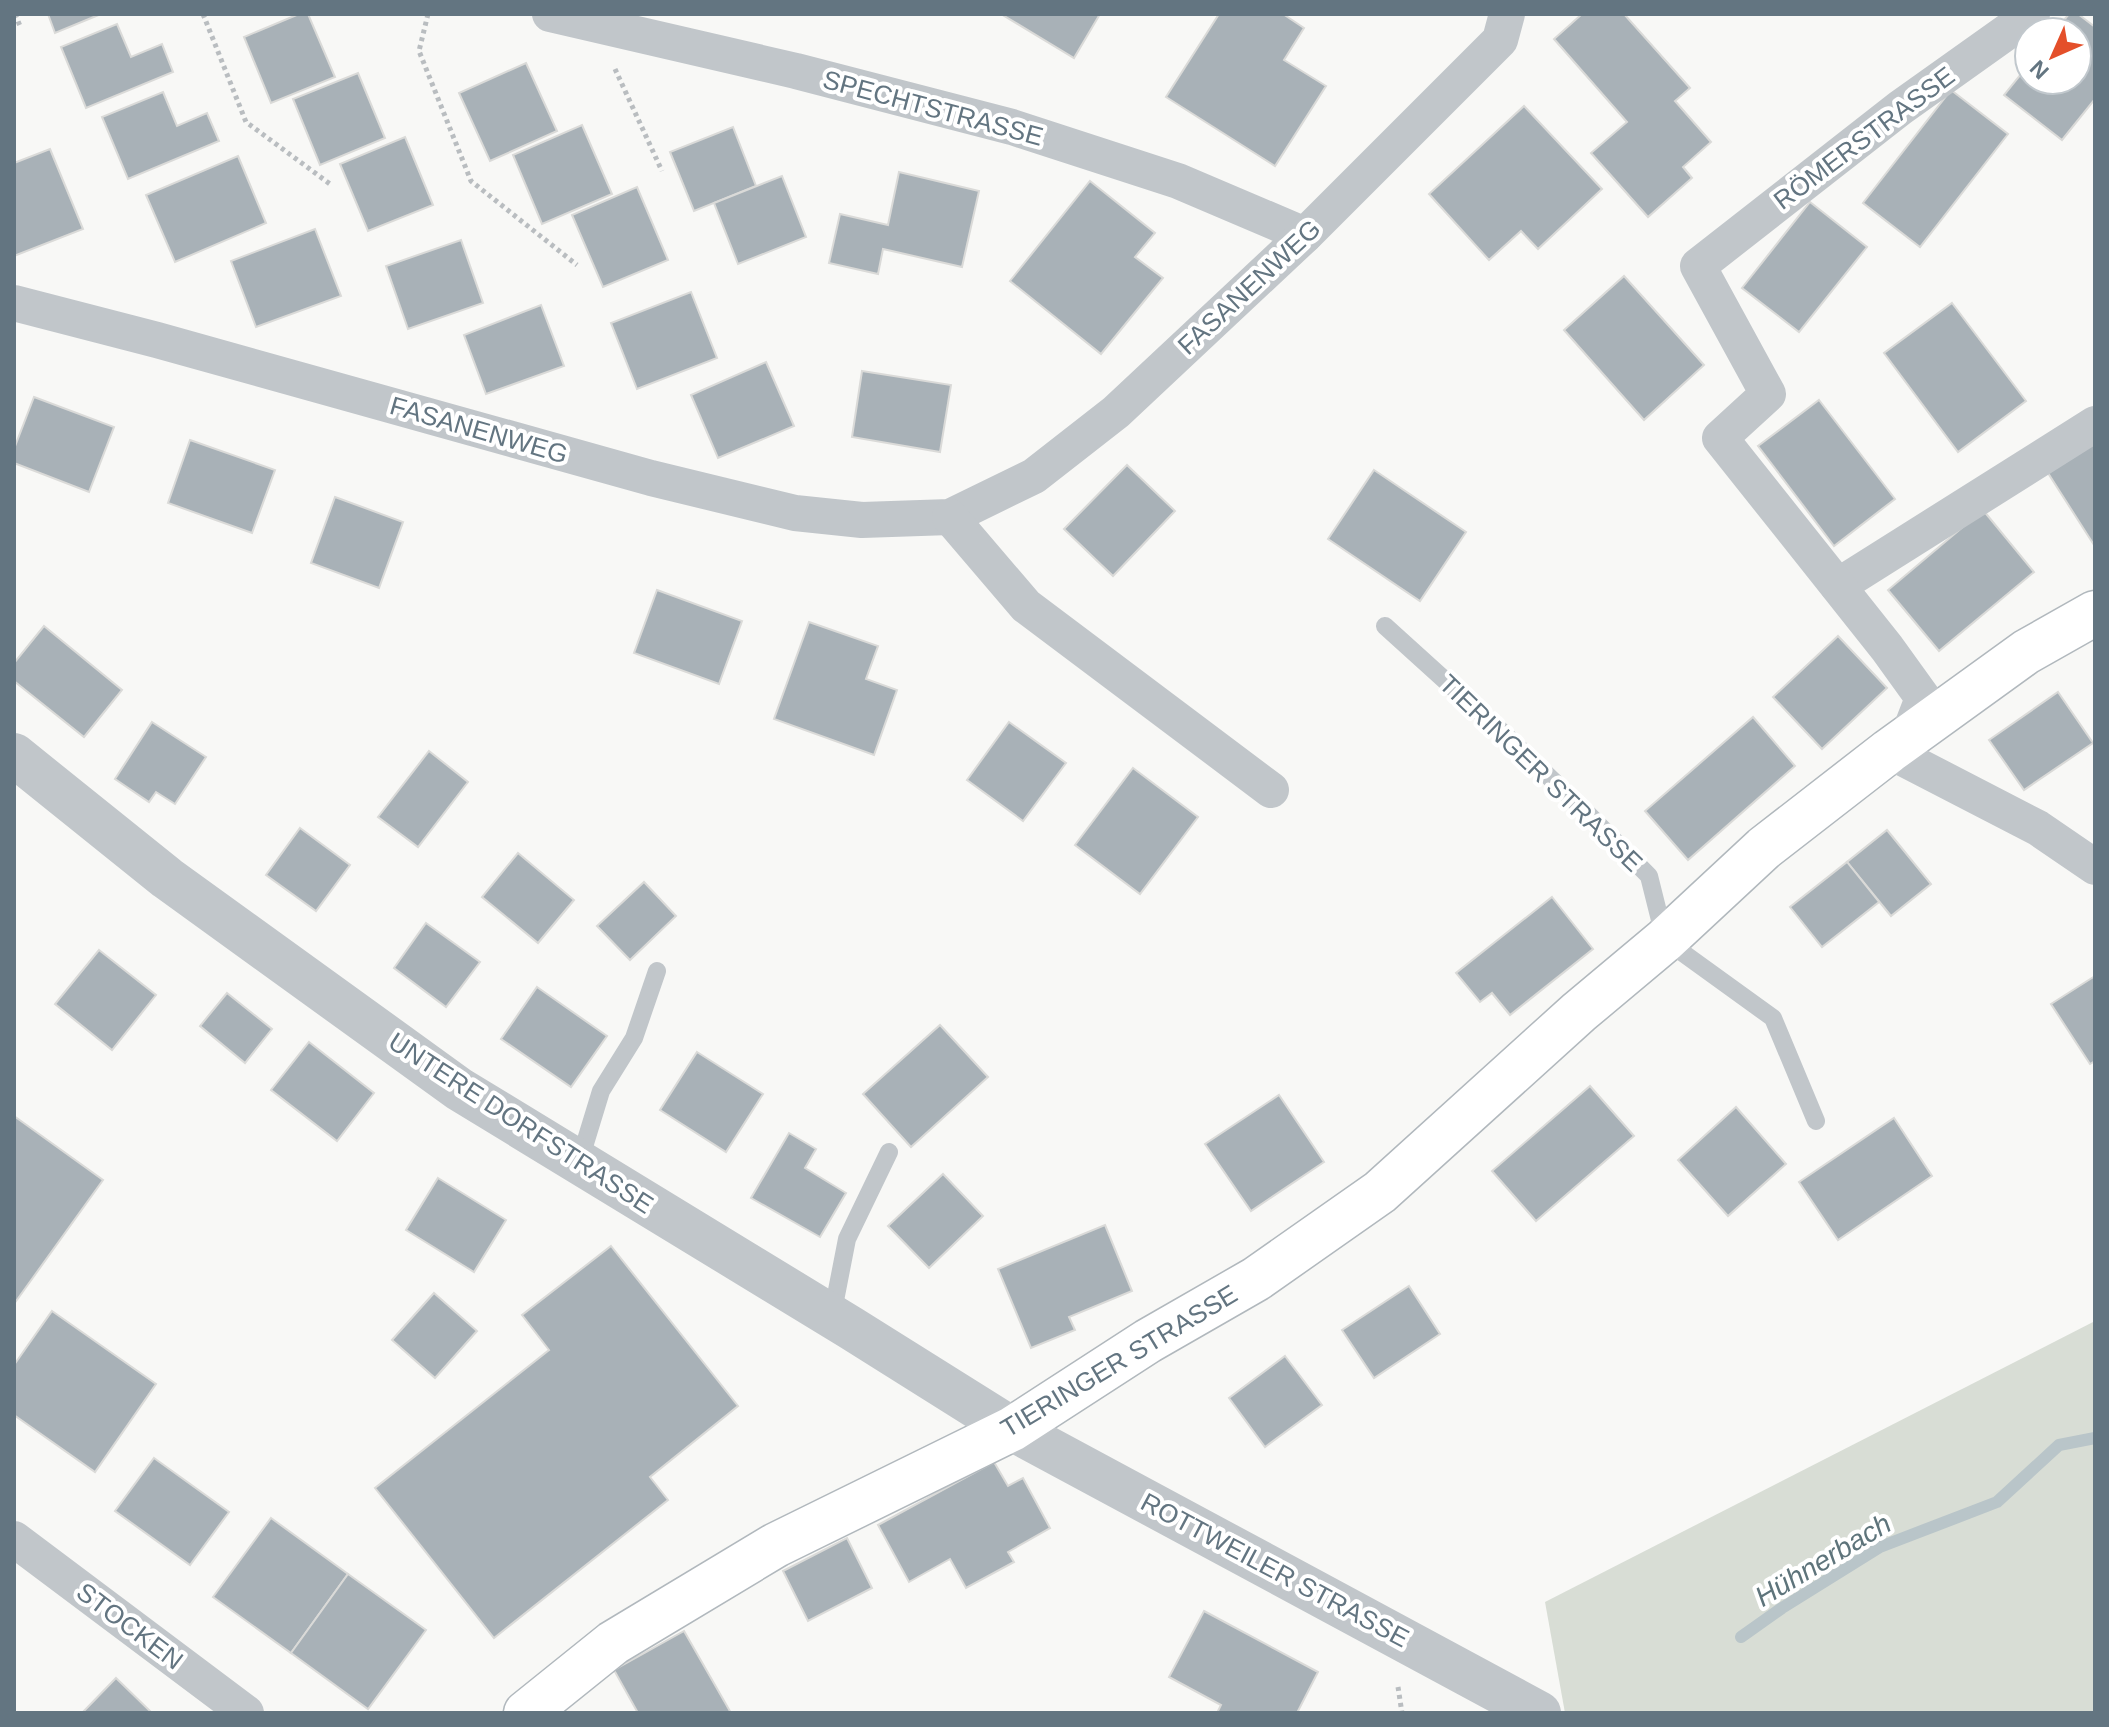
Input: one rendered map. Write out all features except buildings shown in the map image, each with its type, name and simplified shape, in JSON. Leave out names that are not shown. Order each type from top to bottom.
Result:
[{"type":"main road","name":"TIERINGER STRASSE","points":[[526,1713],[613,1643],[776,1545],[1012,1429],[1148,1341],[1256,1279],[1380,1192],[1567,1023],[1665,940],[1764,848],[1898,744],[2026,652],[2095,613]]},
{"type":"street","name":"SPECHTSTRASSE","points":[[550,14],[796,71],[1012,127],[1178,181],[1305,235]]},
{"type":"street","name":"FASANENWEG","points":[[14,303],[651,478],[795,513],[862,520],[950,517],[1034,476],[1116,412],[1305,235],[1500,40],[1507,14]]},
{"type":"street","name":"RÖMERSTRASSE","points":[[1838,586],[1720,438],[1768,394],[1698,266],[1900,108],[2032,14]]},
{"type":"street","points":[[2095,424],[1838,586],[1923,698],[1898,744],[2038,828],[2095,867]]},
{"type":"street","points":[[950,517],[1026,606],[1271,790]]},
{"type":"street","name":"UNTERE DORFSTRASSE","points":[[14,755],[167,878],[459,1089],[1012,1429]]},
{"type":"street","name":"ROTTWEILER STRASSE","points":[[1012,1429],[1539,1713]]},
{"type":"street","name":"STOCKEN","points":[[14,1539],[246,1713]]},
{"type":"lane","name":"TIERINGER STRASSE","points":[[1385,626],[1556,783],[1649,876],[1665,940]]},
{"type":"lane","points":[[1665,940],[1773,1018],[1816,1121]]},
{"type":"lane","points":[[579,1163],[601,1091],[634,1038],[657,971]]},
{"type":"lane","points":[[832,1316],[847,1239],[889,1152]]},
{"type":"path","points":[[15,14],[20,26]]},
{"type":"path","points":[[203,14],[246,122],[330,184]]},
{"type":"path","points":[[428,14],[419,51],[471,181],[577,265]]},
{"type":"path","points":[[595,24],[662,171]]},
{"type":"shaded area","points":[[2095,1321],[2095,1713],[1565,1713],[1545,1602]]},
{"type":"waterway","name":"Hühnerbach","points":[[1741,1637],[1880,1547],[1997,1502],[2059,1445],[2095,1438]]}]
